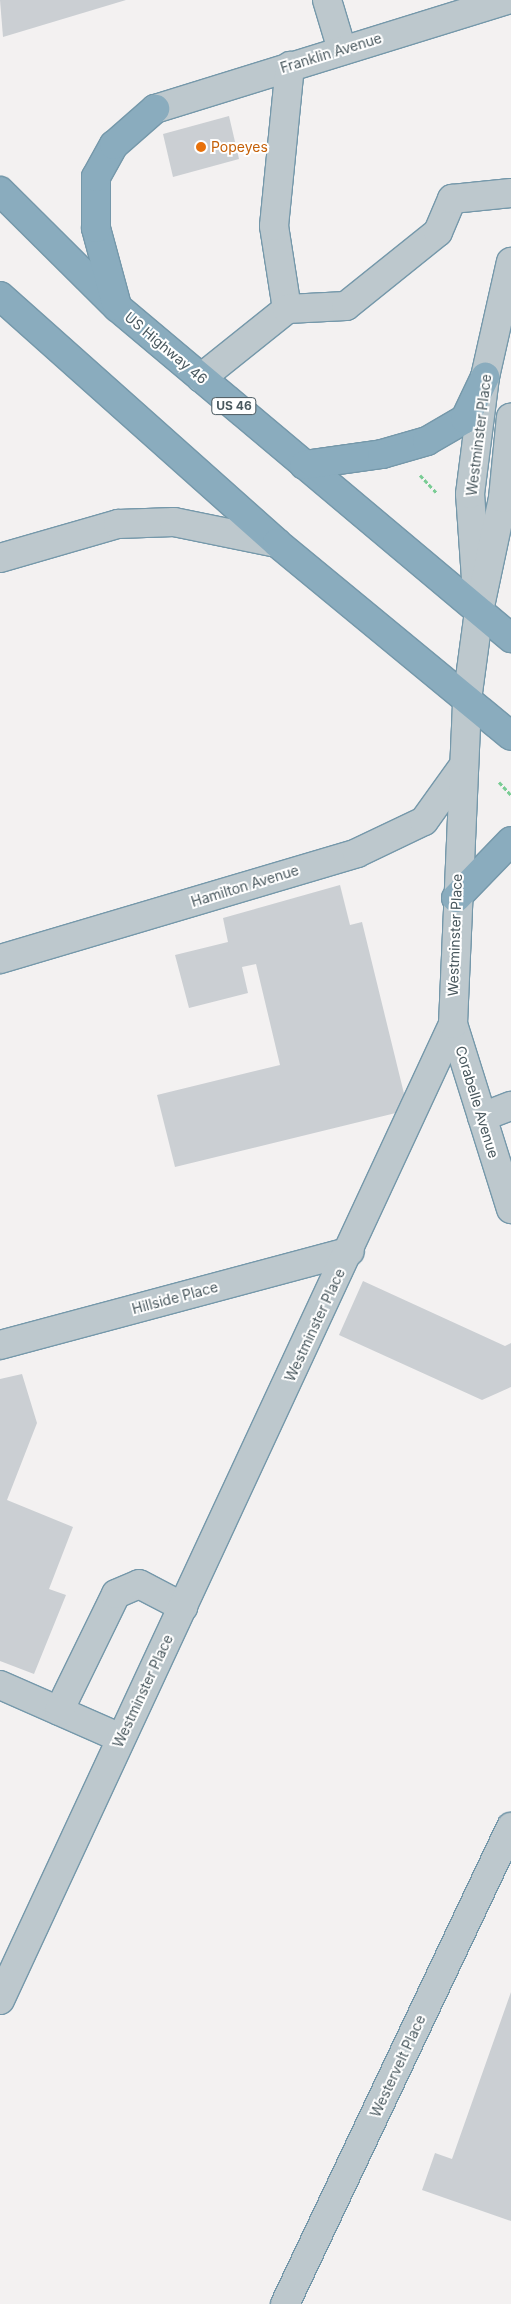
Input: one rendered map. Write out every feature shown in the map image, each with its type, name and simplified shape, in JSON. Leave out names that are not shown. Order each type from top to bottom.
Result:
[{"type":"highway","points":[[117,307],[96,228],[96,177],[114,145],[155,109]]},
{"type":"highway","name":"US Highway 46","points":[[0,191],[117,307],[479,611]]},
{"type":"highway","points":[[0,296],[277,543],[511,736]]},
{"type":"highway","points":[[304,465],[382,454],[427,441],[465,419],[485,377]]},
{"type":"highway","name":"US 46","points":[[479,611],[511,638]]},
{"type":"highway","points":[[456,898],[511,841]]},
{"type":"street","points":[[327,0],[342,50]]},
{"type":"street","name":"Franklin Avenue","points":[[155,109],[507,0]]},
{"type":"street","points":[[287,309],[274,226],[290,66]]},
{"type":"street","points":[[201,378],[287,309],[346,306],[438,232],[452,199],[511,193]]},
{"type":"street","name":"Westminster Place","points":[[479,611],[470,494],[485,377],[511,262]]},
{"type":"street","name":"Westminster Place","points":[[0,2000],[350,1251],[453,1024],[456,898],[467,700],[479,611],[503,498],[510,430]]},
{"type":"street","points":[[0,558],[118,524],[174,522],[277,543]]},
{"type":"street","name":"Hamilton Avenue","points":[[0,958],[357,853],[424,821],[462,768]]},
{"type":"street","name":"Corabelle Avenue","points":[[453,1024],[511,1209]]},
{"type":"street","points":[[482,1116],[511,1106]]},
{"type":"street","name":"Hillside Place","points":[[0,1345],[350,1251]]},
{"type":"street","points":[[59,1711],[116,1594],[139,1584],[183,1607]]},
{"type":"street","points":[[0,1685],[121,1738]]},
{"type":"street","name":"Westervelt Place","points":[[285,2304],[511,1827]]},
{"type":"path","points":[[415,470],[444,500]]},
{"type":"path","points":[[499,782],[511,795]]},
{"type":"building","points":[[0,0],[126,0],[3,37]]},
{"type":"building","name":"Popeyes","points":[[229,116],[239,159],[173,177],[163,134]]},
{"type":"building","points":[[340,885],[350,925],[362,922],[408,1110],[175,1167],[157,1095],[280,1065],[256,964],[242,967],[248,993],[189,1008],[175,955],[228,942],[223,918]]},
{"type":"building","points":[[363,1281],[505,1346],[511,1343],[511,1387],[482,1400],[339,1335]]},
{"type":"building","points":[[22,1374],[37,1423],[7,1500],[73,1527],[49,1589],[66,1595],[34,1674],[0,1661],[0,1379]]},
{"type":"building","points":[[511,1992],[511,2221],[422,2190],[435,2153],[452,2159]]},
{"type":"place","name":"Popeyes","points":[[201,147]]}]
